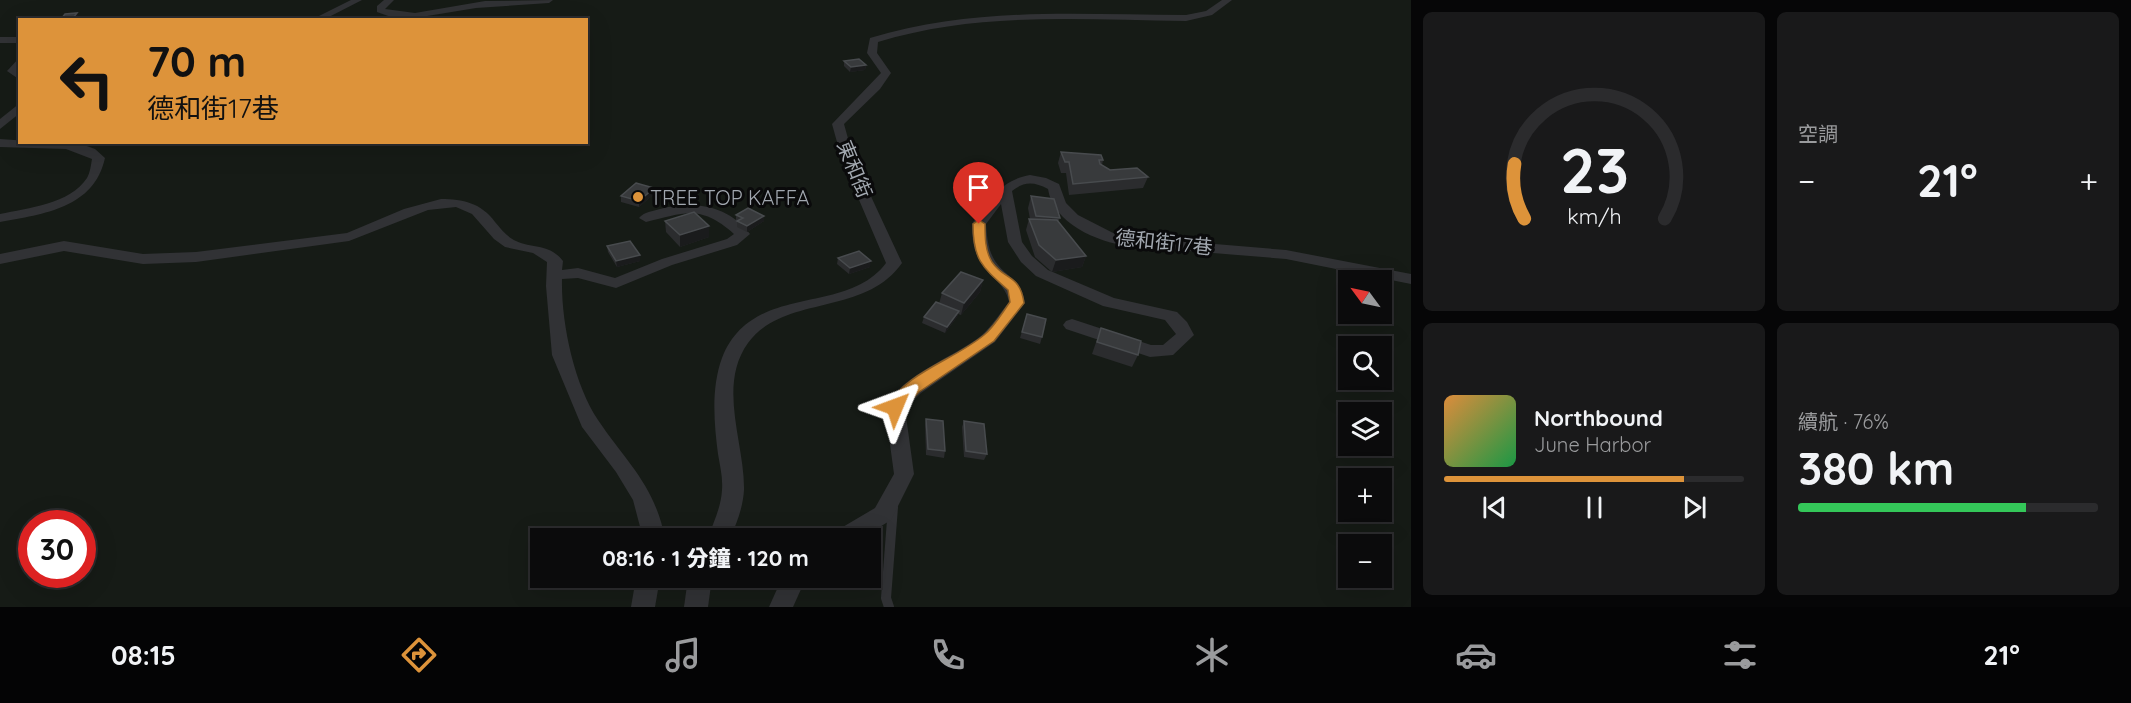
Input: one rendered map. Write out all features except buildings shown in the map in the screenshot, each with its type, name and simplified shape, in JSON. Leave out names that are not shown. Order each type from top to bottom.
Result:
[{"type":"street","points":[[319,18],[358,0]]},
{"type":"street","points":[[390,0],[381,6],[380,10],[396,15],[474,5],[549,0]]},
{"type":"street","name":"東和街","points":[[723,528],[733,489],[724,418],[726,384],[730,355],[742,336],[756,322],[770,315],[866,287],[890,273],[894,263],[873,211],[848,160],[838,124],[846,111],[882,81],[886,72],[872,52],[873,40],[934,24],[1010,16],[1186,18],[1209,13],[1228,0]]},
{"type":"street","points":[[0,40],[18,40]]},
{"type":"street","points":[[18,63],[12,71],[18,76]]},
{"type":"street","points":[[0,125],[18,108]]},
{"type":"street","points":[[0,143],[18,144]]},
{"type":"street","points":[[0,218],[38,210],[71,197],[92,180],[99,158],[91,150],[69,146],[23,144]]},
{"type":"street","name":"德和街17巷","points":[[860,528],[883,514],[894,497],[904,474],[895,407],[914,388],[989,338],[1017,303],[1015,289],[986,264],[979,244],[979,224],[1005,190],[1026,177],[1042,179],[1054,187],[1054,196],[1060,206],[1087,227],[1109,237],[1130,242],[1258,251],[1313,258],[1411,279]]},
{"type":"street","points":[[1005,190],[1015,242],[1026,259],[1042,273],[1108,302],[1171,316],[1181,326],[1185,336],[1167,351],[1150,351],[1072,325]]},
{"type":"street","points":[[0,259],[64,246],[143,259],[195,257],[349,237],[365,233],[421,206],[445,204],[469,206],[485,215],[495,234],[511,244],[542,249],[555,261],[557,275],[554,286],[561,355],[589,423],[623,466],[643,498],[651,528]]},
{"type":"street","points":[[557,275],[578,273],[616,283],[667,262],[732,242],[743,234],[727,219],[693,206],[675,208],[646,218]]},
{"type":"street","points":[[643,607],[646,588]]},
{"type":"street","points":[[696,607],[699,588]]},
{"type":"street","points":[[781,607],[789,588]]},
{"type":"lane","points":[[889,607],[886,598],[894,497]]},
{"type":"shaded area","points":[[0,0],[1411,0],[1411,607],[0,607]]},
{"type":"place","name":"TREE TOP KAFFA","points":[[638,197]]},
{"type":"route","points":[[895,407],[914,388],[989,338],[1017,303],[1015,289],[986,264],[979,244],[979,224]]}]
